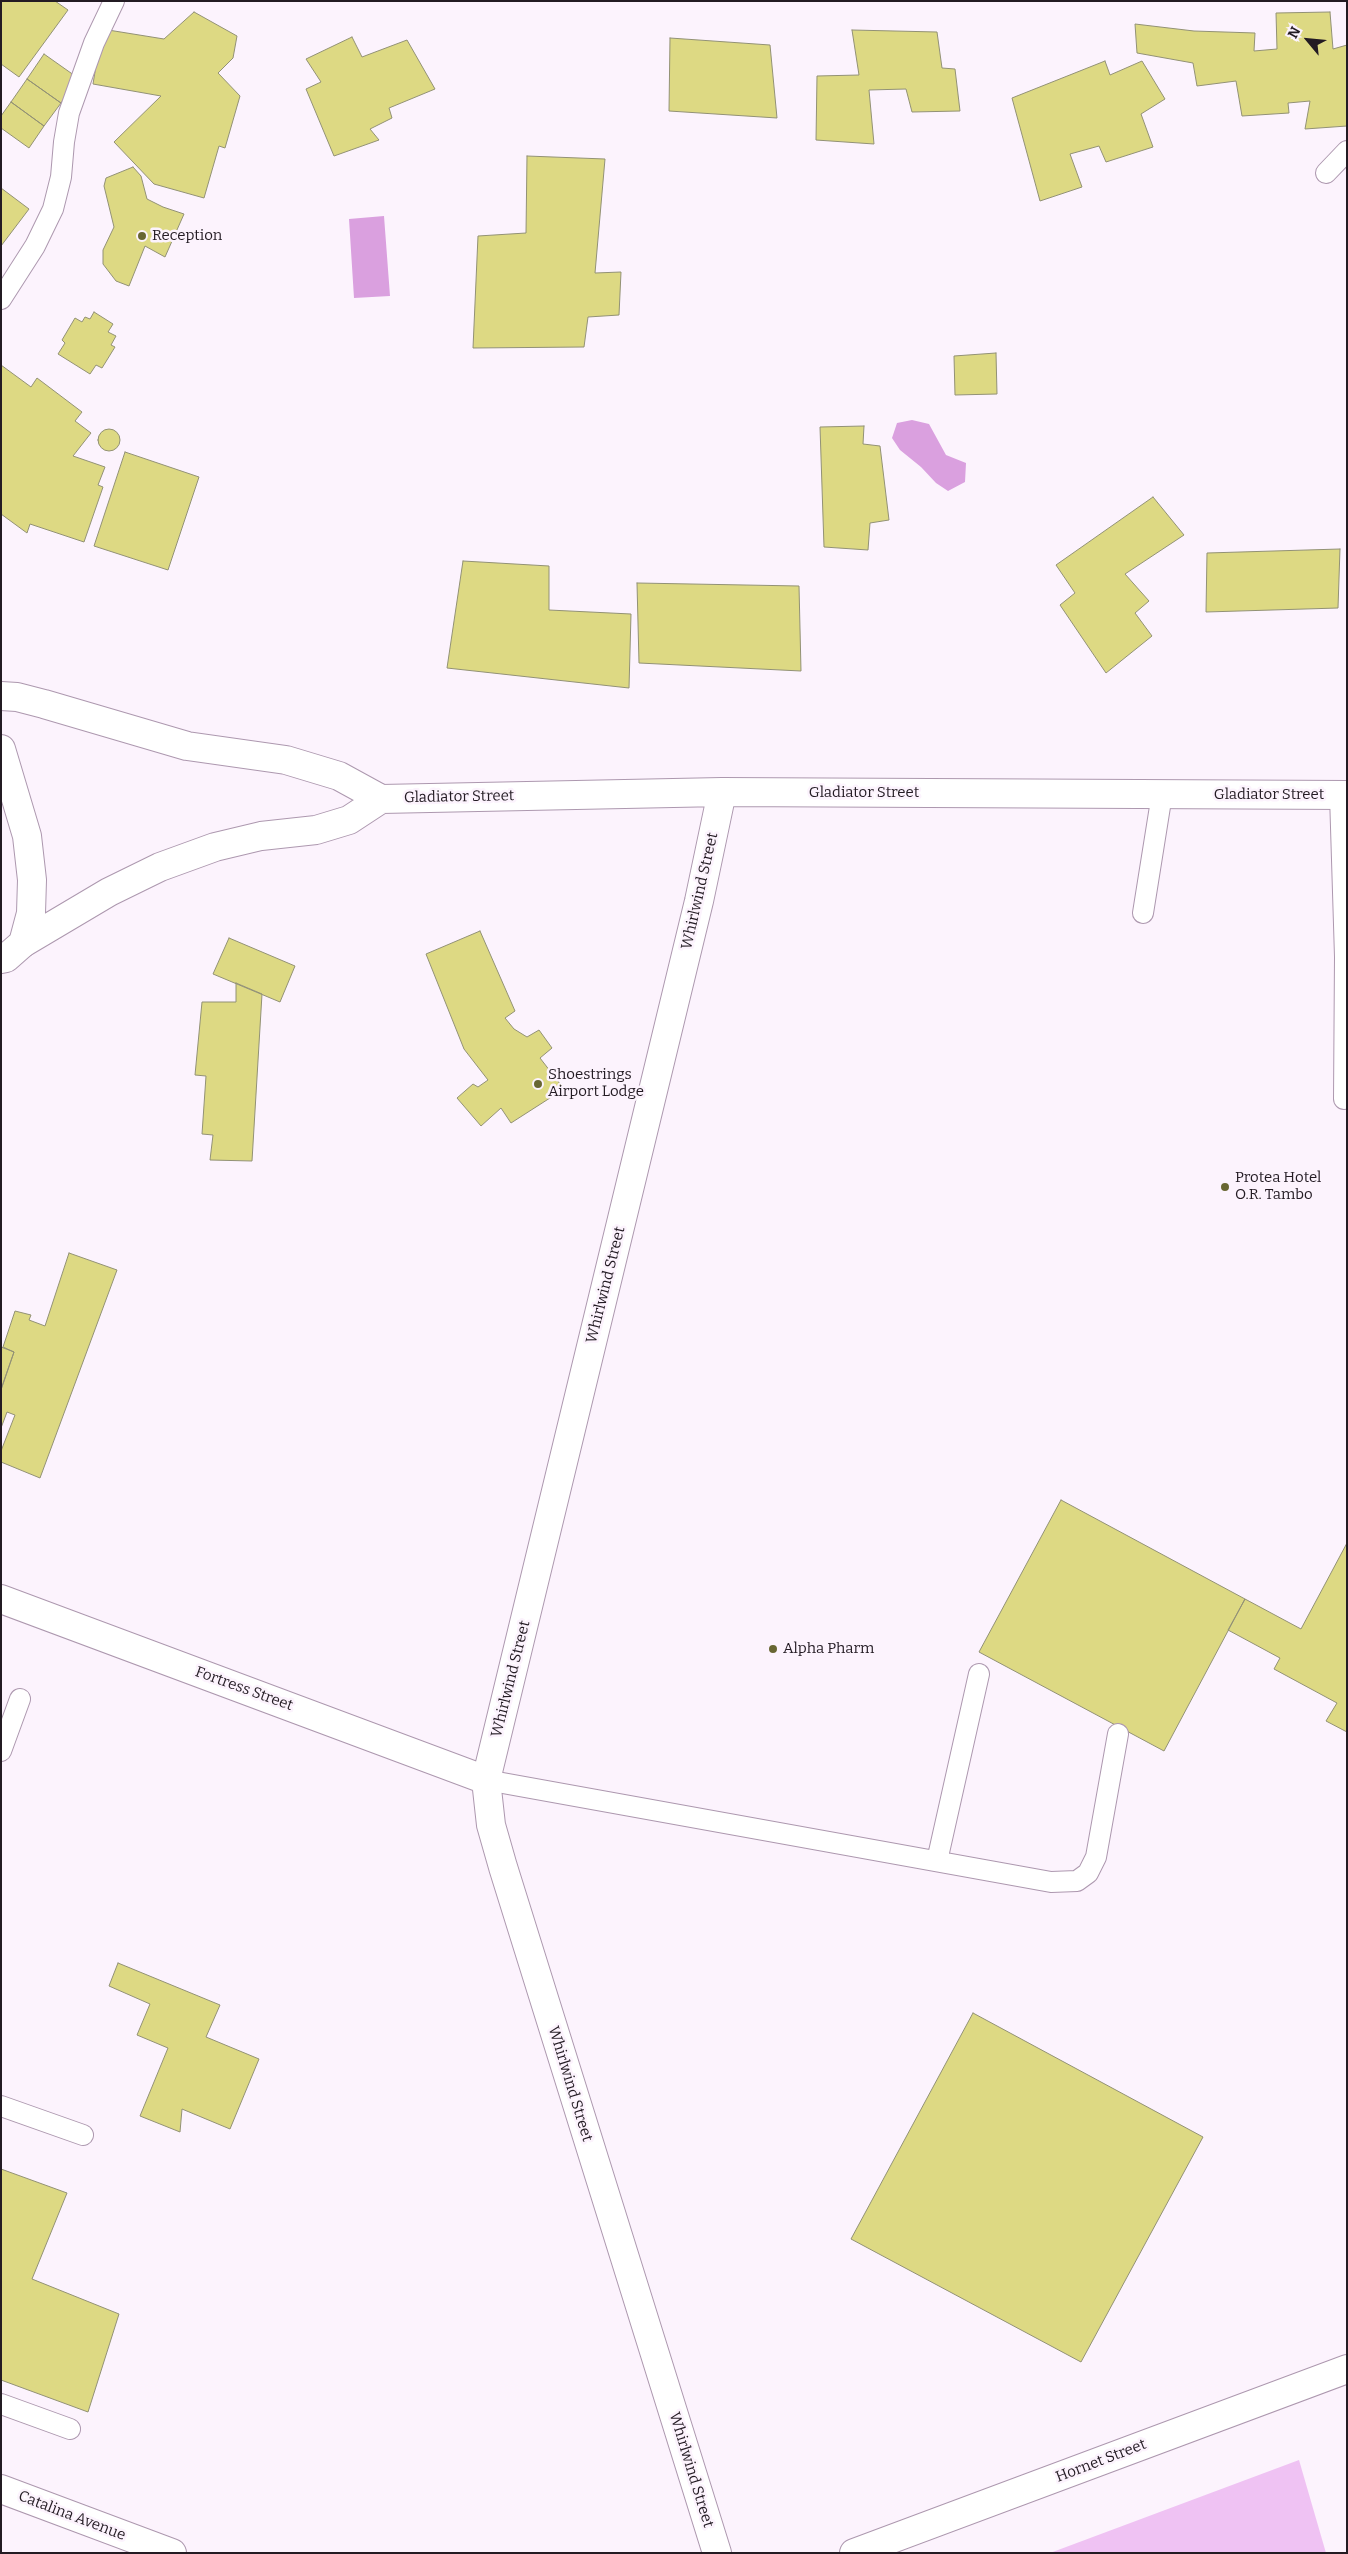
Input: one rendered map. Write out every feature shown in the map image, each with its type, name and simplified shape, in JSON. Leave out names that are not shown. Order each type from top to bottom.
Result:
[{"type":"street","name":"Gladiator Street","points":[[1,696],[17,697],[44,704],[187,746],[286,760],[339,776],[381,799],[722,792],[1343,795]]},
{"type":"street","points":[[1,749],[27,836],[32,880],[31,913],[8,957]]},
{"type":"street","name":"Whirlwind Street","points":[[717,2553],[503,1867],[491,1825],[486,1780],[699,901],[722,792]]},
{"type":"street","points":[[8,957],[109,892],[160,867],[215,847],[261,836],[316,830],[348,820],[381,799]]},
{"type":"street","name":"Fortress Street","points":[[1,1599],[486,1780]]},
{"type":"street","name":"Hornet Street","points":[[854,2553],[1347,2369]]},
{"type":"street","name":"Catalina Avenue","points":[[1,2489],[172,2553]]},
{"type":"lane","points":[[1,299],[35,246],[53,209],[61,177],[69,113],[94,43],[114,1]]},
{"type":"lane","points":[[1326,174],[1347,151]]},
{"type":"lane","points":[[1143,914],[1162,794]]},
{"type":"lane","points":[[1343,795],[1346,958],[1344,1099]]},
{"type":"lane","points":[[937,1861],[979,1674]]},
{"type":"lane","points":[[1,1751],[20,1699]]},
{"type":"lane","points":[[486,1780],[1051,1882],[1077,1881],[1088,1873],[1096,1857],[1118,1734]]},
{"type":"lane","points":[[1,2106],[82,2135]]},
{"type":"lane","points":[[1,2404],[70,2429]]},
{"type":"shaded area","points":[[384,216],[390,296],[354,298],[349,219]]},
{"type":"shaded area","points":[[912,420],[929,424],[946,455],[966,463],[965,482],[948,491],[936,483],[921,467],[900,450],[892,438],[897,423]]},
{"type":"shaded area","points":[[1299,2460],[1326,2553],[1050,2553]]},
{"type":"building","points":[[1,1],[55,1],[68,10],[19,77],[1,64]]},
{"type":"building","points":[[194,12],[237,36],[233,58],[218,73],[240,96],[225,148],[219,146],[204,198],[154,184],[114,142],[161,96],[93,84],[102,29],[164,39]]},
{"type":"building","points":[[1330,12],[1333,49],[1347,45],[1347,126],[1305,129],[1310,101],[1288,103],[1289,113],[1242,116],[1236,81],[1197,86],[1193,63],[1137,53],[1135,24],[1194,31],[1255,33],[1254,51],[1277,49],[1276,13]]},
{"type":"building","points":[[852,30],[937,32],[942,68],[955,69],[960,111],[912,112],[906,89],[869,90],[874,144],[816,140],[817,76],[859,75]]},
{"type":"building","points":[[352,37],[362,57],[407,40],[435,89],[389,108],[392,118],[370,129],[379,140],[334,156],[306,89],[321,82],[306,59]]},
{"type":"building","points":[[670,38],[770,45],[777,118],[669,111]]},
{"type":"building","points":[[44,54],[78,78],[61,103],[27,79]]},
{"type":"building","points":[[1105,61],[1110,75],[1142,61],[1165,99],[1141,114],[1153,147],[1106,162],[1099,146],[1070,154],[1082,187],[1040,201],[1012,98]]},
{"type":"building","points":[[27,79],[61,103],[44,126],[11,102]]},
{"type":"building","points":[[11,102],[44,126],[29,148],[1,128],[1,116]]},
{"type":"building","points":[[527,156],[605,159],[595,273],[621,272],[619,315],[588,317],[584,347],[473,348],[478,236],[526,233]]},
{"type":"building","name":"Reception","points":[[133,167],[141,176],[147,199],[184,214],[165,257],[145,246],[129,286],[116,281],[103,264],[103,250],[114,227],[104,186],[106,178]]},
{"type":"building","points":[[1,188],[29,209],[1,246]]},
{"type":"building","points":[[94,312],[113,324],[108,332],[116,336],[111,345],[115,347],[102,368],[96,365],[90,374],[58,354],[65,343],[62,340],[75,318],[82,322],[85,317],[90,319]]},
{"type":"building","points":[[996,353],[997,394],[955,395],[954,356]]},
{"type":"building","points":[[1,365],[31,387],[37,378],[82,412],[75,421],[91,433],[73,456],[105,467],[98,485],[103,487],[84,542],[30,524],[27,533],[1,514]]},
{"type":"building","points":[[864,426],[863,444],[880,446],[889,520],[870,523],[868,550],[824,547],[820,427]]},
{"type":"building","points":[[109,429],[117,432],[120,440],[117,448],[109,451],[101,448],[98,440],[101,432]]},
{"type":"building","points":[[125,452],[199,477],[168,570],[94,546]]},
{"type":"building","points":[[1153,497],[1184,535],[1125,574],[1149,601],[1135,613],[1152,636],[1106,673],[1060,605],[1075,593],[1056,565]]},
{"type":"building","points":[[1340,549],[1338,608],[1206,612],[1207,553]]},
{"type":"building","points":[[463,561],[549,566],[549,610],[631,614],[629,688],[447,668]]},
{"type":"building","points":[[637,583],[799,586],[801,671],[639,663]]},
{"type":"building","points":[[480,931],[515,1011],[505,1018],[514,1029],[527,1037],[539,1030],[552,1048],[540,1058],[564,1089],[511,1123],[501,1108],[481,1126],[457,1098],[473,1084],[478,1087],[488,1080],[464,1049],[426,954]]},
{"type":"building","points":[[229,938],[295,966],[280,1002],[213,974]]},
{"type":"building","points":[[236,983],[262,994],[252,1161],[210,1160],[213,1135],[202,1134],[206,1076],[195,1075],[202,1002],[236,1002]]},
{"type":"building","points":[[69,1253],[117,1270],[40,1478],[1,1462],[1,1451],[15,1415],[7,1412],[1,1428],[1,1390],[14,1352],[3,1347],[15,1311],[31,1315],[29,1320],[45,1326]]},
{"type":"building","points":[[1,1347],[14,1352],[1,1389]]},
{"type":"building","points":[[1061,1500],[1245,1599],[1164,1751],[979,1652]]},
{"type":"building","points":[[1347,1543],[1347,1732],[1326,1721],[1337,1703],[1274,1669],[1280,1658],[1228,1630],[1245,1599],[1301,1629]]},
{"type":"building","points":[[118,1963],[220,2005],[206,2037],[259,2059],[230,2129],[182,2109],[180,2132],[140,2116],[168,2048],[137,2035],[150,2004],[109,1986]]},
{"type":"building","points":[[973,2013],[1203,2137],[1081,2362],[851,2239]]},
{"type":"building","points":[[1,2169],[67,2193],[32,2279],[119,2314],[88,2412],[1,2380]]},
{"type":"place","name":"Reception","points":[[142,236]]},
{"type":"place","name":"Shoestrings Airport Lodge","points":[[538,1084]]},
{"type":"place","name":"Protea Hotel O.R. Tambo","points":[[1225,1187]]},
{"type":"place","name":"Alpha Pharm","points":[[773,1649]]}]
